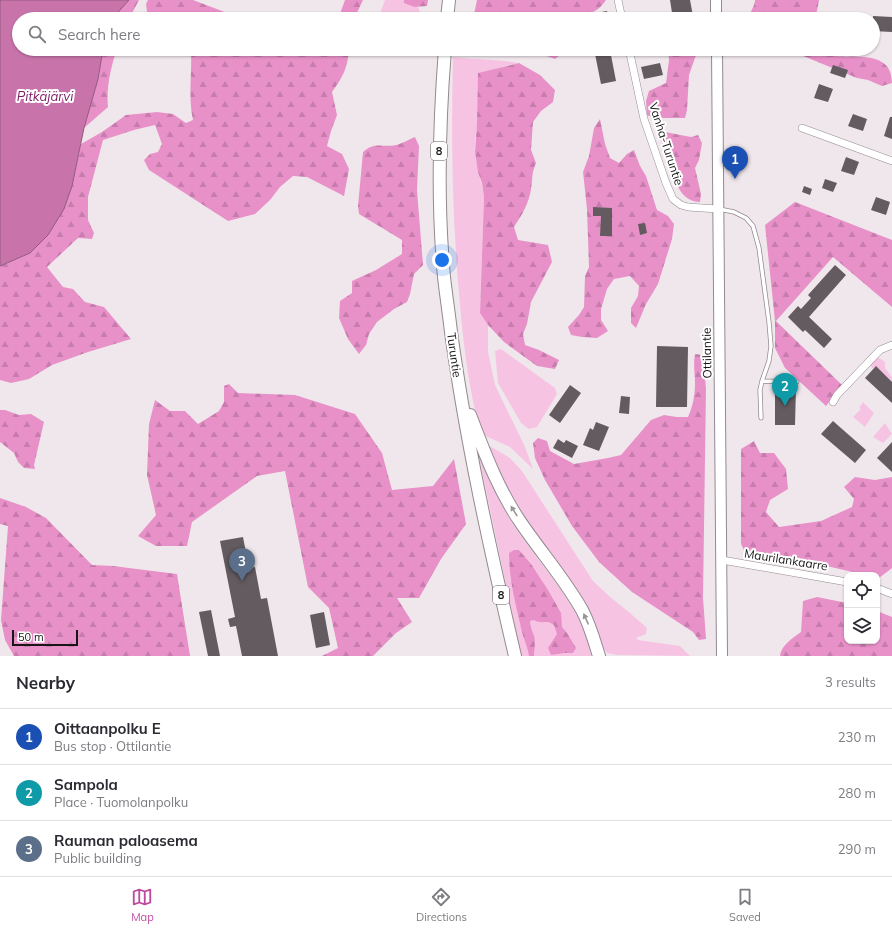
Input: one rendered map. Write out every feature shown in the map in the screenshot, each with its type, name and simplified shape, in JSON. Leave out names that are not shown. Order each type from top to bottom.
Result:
[{"type":"highway","points":[[448,12],[449,0]]},
{"type":"highway","name":"Turuntie","points":[[445,56],[439,155],[440,222],[444,277],[459,386],[487,533],[515,656]]},
{"type":"highway","points":[[459,386],[485,455],[501,490],[519,520],[556,571],[581,610],[592,634],[599,656]]},
{"type":"main road","points":[[716,0],[716,12]]},
{"type":"main road","name":"Ottilantie","points":[[716,56],[722,656]]},
{"type":"street","points":[[618,0],[621,12]]},
{"type":"street","name":"Vanha-Turuntie","points":[[630,56],[644,120],[673,199],[681,205],[688,207],[718,209]]},
{"type":"street","points":[[802,128],[892,161]]},
{"type":"street","points":[[833,402],[837,395],[880,350],[892,345]]},
{"type":"street","name":"Maurilankaarre","points":[[722,560],[844,581]]},
{"type":"street","points":[[880,589],[892,594]]},
{"type":"lane","points":[[718,209],[734,212],[746,218],[752,226],[759,248],[771,346],[769,361],[760,390],[761,418]]},
{"type":"lane","points":[[762,381],[797,382]]},
{"type":"shaded area","points":[[385,0],[404,0],[404,3],[418,7],[420,12],[381,12]]},
{"type":"shaded area","points":[[453,57],[519,63],[495,69],[481,111],[476,132],[475,154],[484,197],[480,312],[488,325],[488,352],[495,385],[525,447],[533,469],[510,447],[481,434],[476,416],[462,329],[453,205]]},
{"type":"shaded area","points":[[501,349],[555,388],[557,394],[537,427],[529,429],[521,423],[498,383],[495,351]]},
{"type":"shaded area","points":[[875,355],[885,362],[885,368],[892,377],[892,382],[876,366],[873,369],[868,362]]},
{"type":"shaded area","points":[[863,402],[874,413],[865,427],[853,417],[861,409],[859,408]]},
{"type":"shaded area","points":[[885,423],[892,434],[883,443],[873,437]]},
{"type":"shaded area","points":[[488,445],[510,458],[522,471],[593,581],[647,628],[646,634],[636,638],[638,640],[680,646],[690,656],[617,655],[607,653],[509,497]]},
{"type":"shaded area","points":[[479,457],[494,491],[512,523],[571,605],[588,640],[591,656],[521,656]]},
{"type":"green space","points":[[129,0],[139,0],[133,12],[118,12]]},
{"type":"green space","points":[[148,0],[193,0],[225,12],[147,12],[146,4]]},
{"type":"green space","points":[[345,0],[363,0],[357,12],[341,12]]},
{"type":"green space","points":[[404,0],[428,0],[427,6],[414,7],[404,3]]},
{"type":"green space","points":[[477,0],[606,0],[594,12],[474,12]]},
{"type":"green space","points":[[755,0],[819,0],[816,12],[751,12]]},
{"type":"green space","points":[[102,56],[115,56],[110,77],[108,107],[84,128],[98,79]]},
{"type":"green space","points":[[191,56],[348,56],[344,72],[332,92],[337,115],[327,146],[342,154],[349,169],[344,196],[307,177],[293,176],[280,187],[270,200],[255,214],[228,221],[149,170],[144,160],[150,154],[158,152],[162,144],[155,125],[103,140],[88,197],[88,220],[94,233],[92,239],[78,238],[47,267],[63,287],[73,289],[85,302],[104,307],[131,339],[52,365],[29,379],[11,383],[0,380],[0,266],[30,253],[48,235],[64,209],[72,186],[81,144],[102,132],[126,115],[157,112],[173,114],[186,123],[193,120],[190,95]]},
{"type":"green space","points":[[547,56],[559,56],[555,59]]},
{"type":"green space","points":[[669,56],[696,56],[689,75],[687,110],[685,118],[654,118],[647,115],[646,101],[649,91],[666,83]]},
{"type":"green space","points":[[803,56],[872,58],[880,61],[886,66],[890,73],[892,83],[882,86],[868,80],[857,78]]},
{"type":"green space","points":[[519,63],[540,75],[555,90],[553,102],[541,111],[533,122],[531,150],[536,163],[529,199],[514,227],[518,240],[548,245],[552,262],[531,302],[527,324],[523,334],[525,345],[559,360],[555,369],[537,366],[504,342],[488,325],[480,313],[484,197],[475,152],[478,73]]},
{"type":"green space","points":[[600,119],[605,144],[610,158],[619,163],[627,154],[634,150],[640,166],[646,176],[657,210],[668,216],[674,224],[672,239],[658,284],[646,304],[636,328],[631,323],[631,308],[638,296],[639,286],[630,276],[614,279],[607,289],[601,309],[601,320],[608,331],[597,338],[571,335],[568,327],[584,307],[585,276],[589,267],[587,209],[583,172],[589,156],[594,128]]},
{"type":"green space","points":[[665,132],[691,137],[698,135],[702,143],[699,160],[695,168],[701,194],[700,202],[693,201],[688,198],[679,189],[676,183],[660,134]]},
{"type":"green space","points":[[415,137],[419,146],[417,190],[423,265],[414,274],[407,302],[394,309],[377,322],[369,334],[366,345],[359,354],[348,339],[339,318],[340,301],[352,293],[352,281],[376,270],[402,254],[402,240],[359,214],[358,206],[363,152],[375,146],[391,146],[401,144]]},
{"type":"green space","points":[[795,202],[892,240],[892,307],[833,257],[776,321],[842,385],[826,406],[785,368],[775,348],[775,321],[765,225]]},
{"type":"green space","points":[[695,354],[703,355],[706,389],[703,598],[706,639],[699,640],[693,632],[632,592],[599,562],[572,526],[545,480],[535,458],[533,443],[538,438],[547,441],[550,451],[574,464],[621,455],[651,420],[664,415],[688,417],[695,392]]},
{"type":"green space","points":[[229,384],[238,393],[295,395],[355,414],[382,453],[392,490],[433,486],[454,459],[466,524],[441,559],[419,598],[397,598],[412,622],[396,633],[373,656],[322,656],[338,648],[329,608],[308,587],[285,471],[257,476],[192,522],[187,546],[156,546],[138,536],[156,515],[147,475],[149,424],[155,400],[170,411],[185,411],[198,424],[219,411],[224,402],[224,386]]},
{"type":"green space","points":[[0,410],[5,410],[19,415],[31,414],[44,422],[34,465],[35,469],[24,468],[18,462],[14,453],[0,442]]},
{"type":"green space","points":[[754,441],[760,453],[774,453],[786,469],[788,489],[770,500],[766,512],[779,527],[821,521],[852,507],[854,499],[844,487],[855,477],[875,480],[892,477],[892,568],[880,577],[880,572],[852,572],[831,567],[747,556],[741,544],[741,449]]},
{"type":"green space","points":[[0,498],[26,507],[46,518],[92,565],[113,566],[177,574],[190,656],[14,656],[5,640],[1,620],[8,526],[0,524]]},
{"type":"green space","points":[[514,550],[519,550],[531,564],[548,590],[561,613],[562,627],[576,648],[573,653],[551,655],[548,648],[557,634],[554,625],[549,622],[539,622],[534,620],[530,621],[535,639],[534,656],[529,656],[515,603],[509,563],[509,553]]},
{"type":"green space","points":[[817,597],[844,602],[844,644],[880,644],[880,612],[892,617],[892,656],[780,656],[785,645],[801,632],[803,601]]},
{"type":"water","name":"Pitkäjärvi","points":[[0,0],[129,0],[118,12],[12,12],[12,56],[102,56],[98,79],[84,128],[72,186],[64,209],[48,235],[30,253],[0,266]]},
{"type":"building","points":[[670,0],[690,0],[692,12],[672,12]]},
{"type":"building","points":[[880,16],[892,17],[892,32],[880,31]]},
{"type":"building","points":[[595,56],[611,56],[616,81],[601,84]]},
{"type":"building","points":[[660,63],[663,75],[644,79],[641,67]]},
{"type":"building","points":[[833,65],[848,70],[845,78],[830,73]]},
{"type":"building","points":[[819,84],[833,89],[828,102],[814,98]]},
{"type":"building","points":[[853,114],[867,119],[863,131],[848,126]]},
{"type":"building","points":[[890,117],[892,117],[892,139],[884,136]]},
{"type":"building","points":[[846,157],[859,162],[854,175],[841,171]]},
{"type":"building","points":[[825,179],[837,183],[833,192],[822,188]]},
{"type":"building","points":[[804,186],[812,189],[810,195],[802,192]]},
{"type":"building","points":[[876,197],[890,202],[886,215],[871,210]]},
{"type":"building","points":[[593,207],[612,208],[612,236],[600,236],[601,216],[593,216]]},
{"type":"building","points":[[645,223],[647,233],[640,235],[638,224]]},
{"type":"building","points":[[835,265],[846,275],[809,317],[832,339],[824,348],[805,330],[803,332],[788,317],[798,306],[801,309],[811,298],[808,295]]},
{"type":"building","points":[[657,346],[688,347],[687,407],[656,407]]},
{"type":"building","points":[[876,366],[892,382],[892,403],[865,378]]},
{"type":"building","points":[[570,385],[581,393],[560,423],[549,415]]},
{"type":"building","points":[[775,387],[796,387],[795,425],[775,425]]},
{"type":"building","points":[[621,396],[630,397],[629,414],[619,413]]},
{"type":"building","points":[[833,421],[866,450],[855,463],[821,434]]},
{"type":"building","points":[[596,422],[609,427],[599,451],[583,445],[590,428],[593,430]]},
{"type":"building","points":[[558,439],[564,443],[566,440],[578,446],[572,458],[553,448]]},
{"type":"building","points":[[892,442],[892,472],[877,458]]},
{"type":"building","points":[[243,537],[249,568],[255,567],[261,599],[267,598],[278,656],[242,656],[236,626],[230,627],[228,619],[235,617],[220,541]]},
{"type":"building","points":[[211,610],[220,656],[208,656],[199,612]]},
{"type":"building","points":[[324,612],[330,645],[316,648],[310,615]]},
{"type":"place","name":"Oittaanpolku E","points":[[735,179]]},
{"type":"place","name":"Sampola","points":[[785,406]]},
{"type":"place","name":"Rauman paloasema","points":[[242,581]]}]
